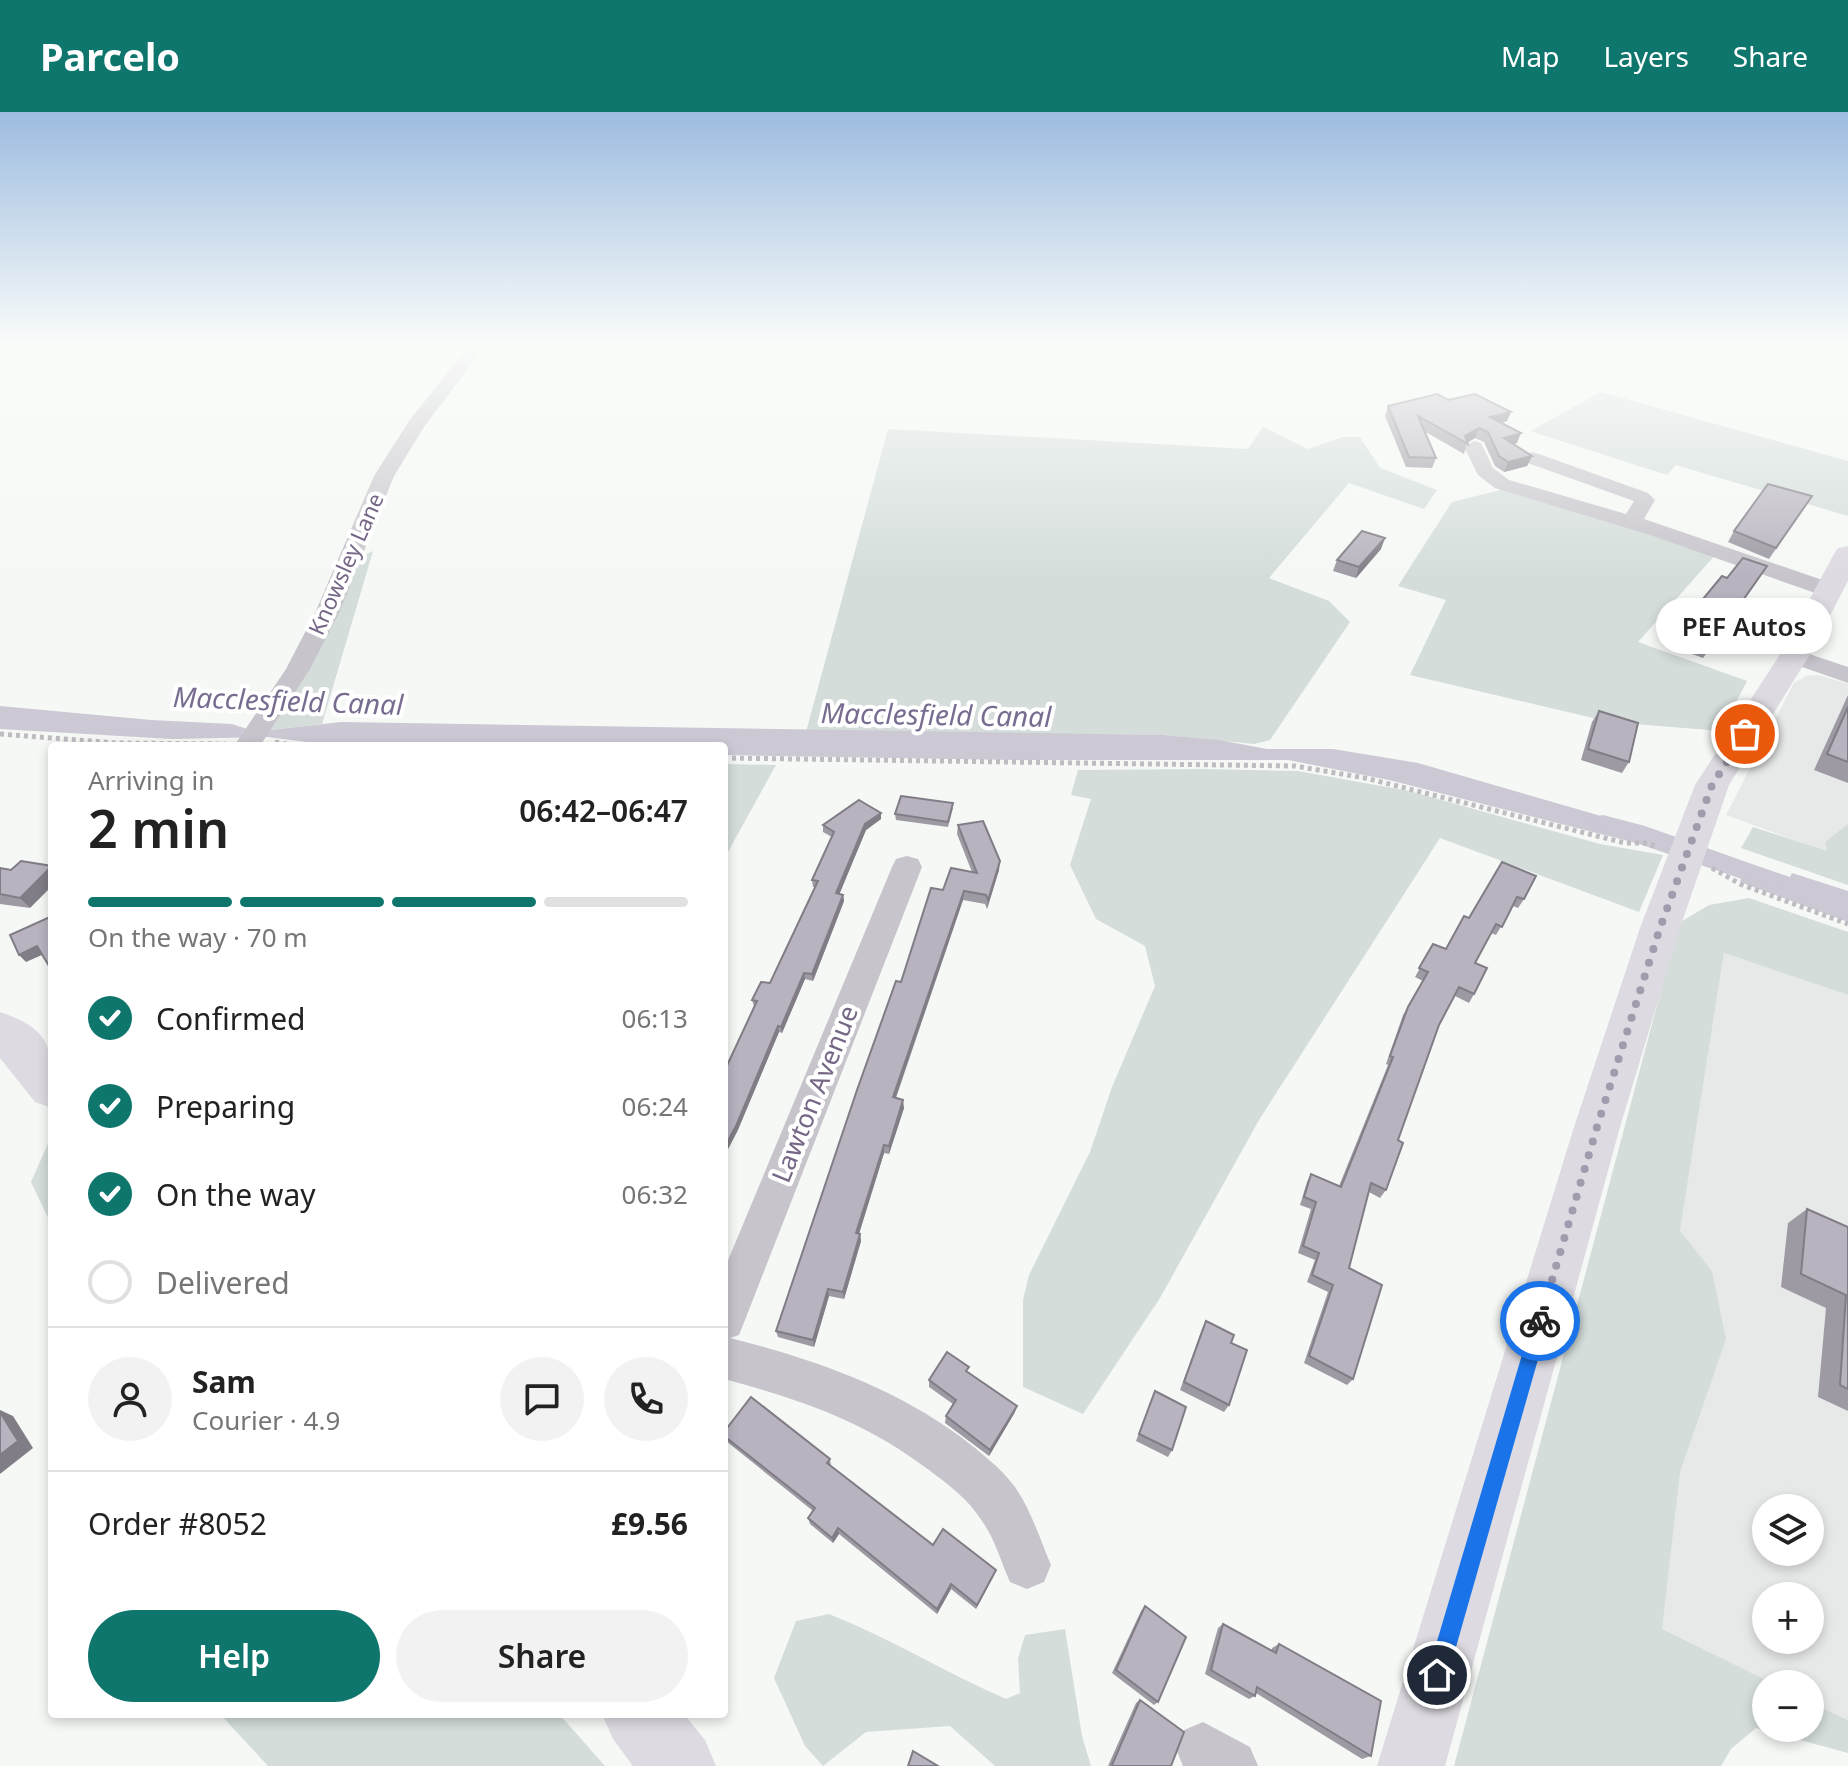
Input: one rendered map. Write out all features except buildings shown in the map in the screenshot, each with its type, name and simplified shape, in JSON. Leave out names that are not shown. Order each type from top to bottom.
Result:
[{"type":"highway","points":[[0,1031],[20,1046],[48,1082]]},
{"type":"highway","points":[[641,1718],[679,1766]]},
{"type":"main road","points":[[1411,1766],[1597,1127],[1660,928],[1712,785],[1794,656],[1839,572]]},
{"type":"street","name":"Knowsley Lane","points":[[255,737],[298,669],[327,613],[384,476],[417,424]]},
{"type":"street","points":[[1474,447],[1485,471],[1502,484],[1632,522],[1839,572]]},
{"type":"street","points":[[1532,458],[1641,497],[1645,500],[1632,522]]},
{"type":"street","points":[[1794,656],[1848,675]]},
{"type":"street","name":"Lawton Avenue","points":[[728,1310],[907,867]]},
{"type":"street","points":[[728,1359],[836,1389],[878,1408],[922,1435],[972,1475],[1002,1508],[1027,1565]]},
{"type":"path","points":[[0,734],[136,742]]},
{"type":"path","points":[[212,742],[255,737],[278,742]]},
{"type":"path","points":[[728,758],[1295,766],[1379,781],[1625,843]]},
{"type":"path","points":[[1740,884],[1848,924]]},
{"type":"shaded area","points":[[1542,424],[1716,424],[1848,461],[1848,516],[1676,465],[1667,475],[1530,431]]},
{"type":"shaded area","points":[[1263,427],[1308,449],[1343,437],[1360,437],[1380,468],[1437,490],[1424,509],[1349,483],[1269,578],[1329,601],[1350,622],[1270,740],[1254,744],[1164,735],[806,732],[888,429],[1248,449]]},
{"type":"shaded area","points":[[1505,489],[1716,554],[1638,642],[1747,681],[1721,731],[1610,722],[1410,675],[1446,600],[1398,586],[1452,502]]},
{"type":"shaded area","points":[[373,551],[322,724],[270,730],[321,646],[360,557]]},
{"type":"shaded area","points":[[1818,675],[1848,684],[1848,830],[1827,852],[1726,815],[1794,683],[1806,676]]},
{"type":"shaded area","points":[[0,706],[232,724],[247,729],[270,730],[341,722],[1164,735],[1219,740],[1267,749],[1333,749],[1418,763],[1639,827],[1636,843],[1389,780],[1288,760],[1015,760],[728,755],[728,742],[306,742],[268,737],[172,739],[0,729]]},
{"type":"shaded area","points":[[728,764],[776,765],[728,852]]},
{"type":"shaded area","points":[[1078,770],[1298,771],[1409,791],[1600,844],[1663,855],[1639,912],[1440,838],[1259,1120],[1160,1298],[1083,1414],[1023,1387],[1023,1300],[1029,1275],[1090,1152],[1112,1087],[1155,986],[1145,946],[1096,919],[1070,865],[1091,799],[1071,795]]},
{"type":"shaded area","points":[[1848,824],[1848,885],[1741,848],[1753,827],[1827,851],[1825,842]]},
{"type":"shaded area","points":[[1745,862],[1848,891],[1848,922],[1740,882]]},
{"type":"shaded area","points":[[1749,898],[1848,932],[1848,995],[1724,953],[1680,1231],[1712,1271],[1726,1339],[1680,1472],[1662,1629],[1752,1673],[1752,1731],[1731,1749],[1721,1766],[1454,1766],[1679,923],[1709,905]]},
{"type":"shaded area","points":[[1724,953],[1848,995],[1848,1720],[1824,1709],[1824,1670],[1752,1670],[1752,1673],[1662,1630],[1625,1577]]},
{"type":"shaded area","points":[[48,1144],[48,1218],[31,1182]]},
{"type":"shaded area","points":[[829,1614],[1006,1699],[1020,1693],[1018,1659],[1025,1635],[1065,1629],[1082,1736],[1091,1766],[995,1766],[950,1726],[866,1732],[823,1766],[805,1746],[774,1678],[796,1621]]},
{"type":"shaded area","points":[[1824,1709],[1848,1720],[1848,1753],[1808,1742],[1824,1742]]},
{"type":"shaded area","points":[[224,1718],[563,1718],[605,1766],[268,1766]]},
{"type":"waterway","name":"Macclesfield Canal","points":[[1603,823],[1774,881]]},
{"type":"way so far","points":[[1540,1321],[1660,928],[1712,785],[1745,734]]},
{"type":"place","name":"PEF Autos","points":[[1745,734]]},
{"type":"route","points":[[1437,1675],[1540,1321]]}]
